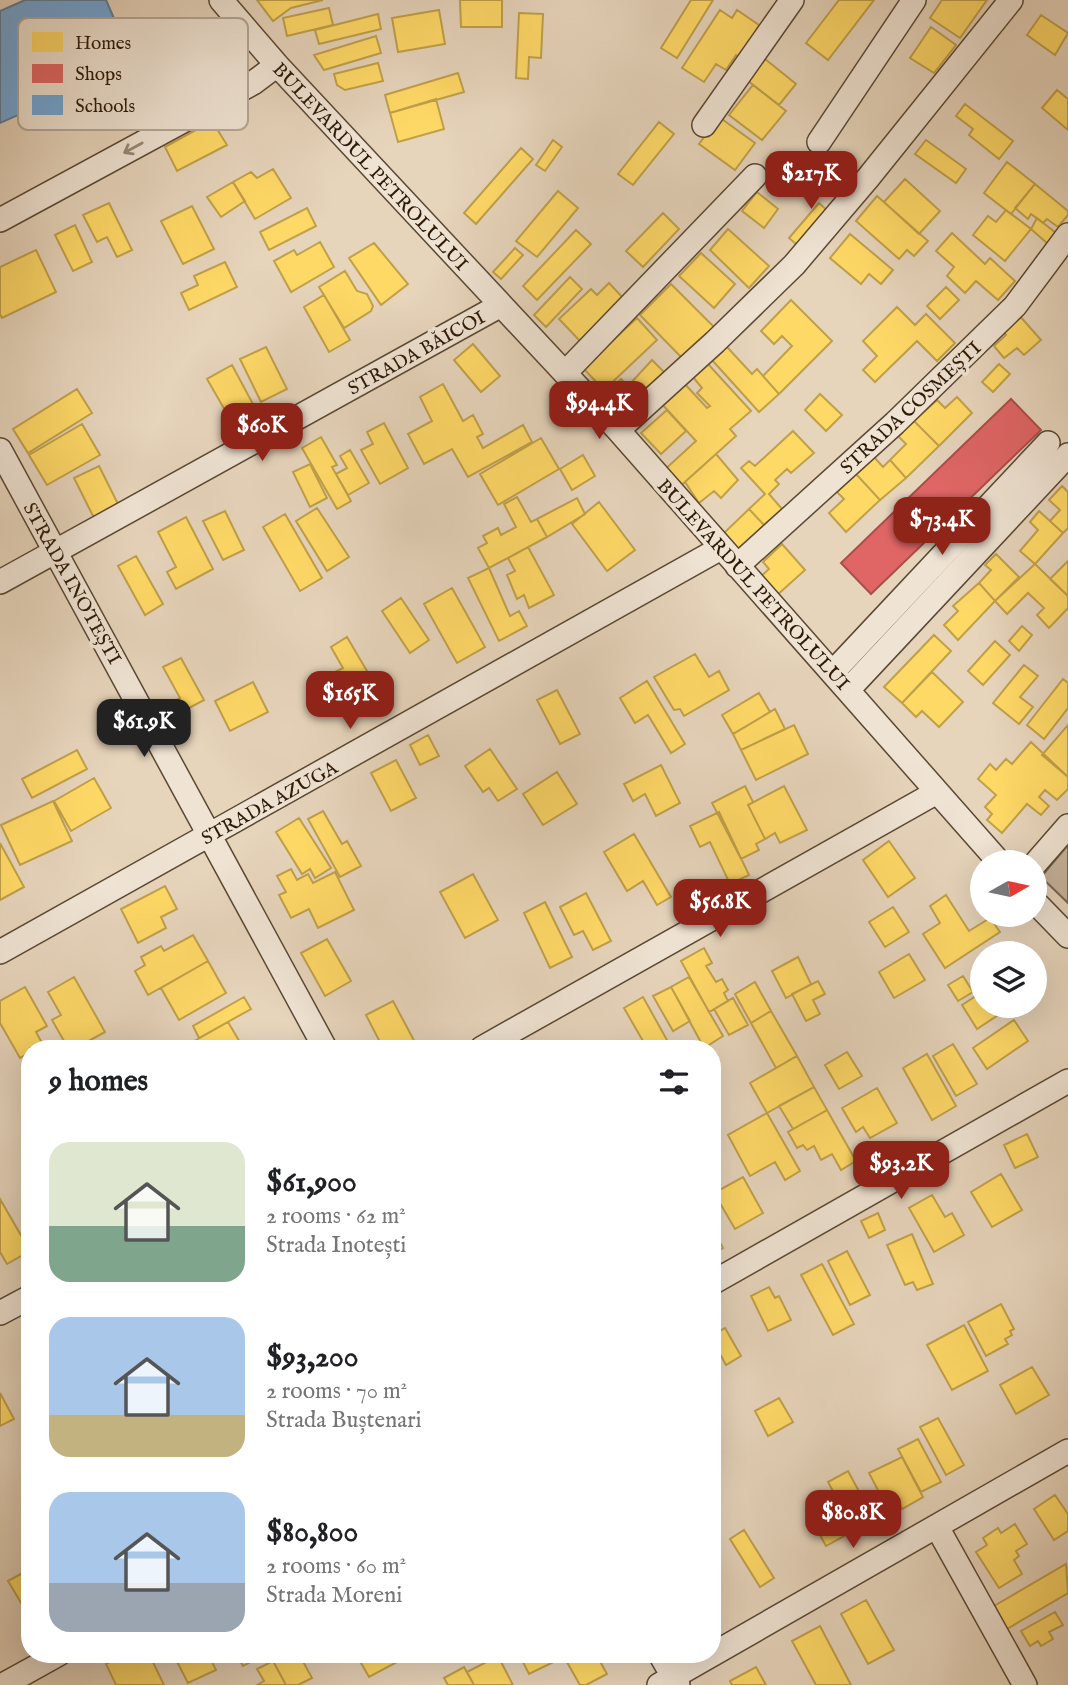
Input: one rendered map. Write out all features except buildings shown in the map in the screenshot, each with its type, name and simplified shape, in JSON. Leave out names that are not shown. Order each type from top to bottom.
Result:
[{"type":"street","name":"BULEVARDUL PETROLULUI","points":[[221,0],[237,18]]},
{"type":"street","points":[[704,125],[792,0]]},
{"type":"street","points":[[819,142],[914,0]]},
{"type":"street","points":[[618,430],[715,342],[794,265],[868,178],[1011,0]]},
{"type":"street","name":"BULEVARDUL PETROLULUI","points":[[248,31],[618,430],[988,850]]},
{"type":"street","points":[[248,86],[277,65]]},
{"type":"street","points":[[0,220],[166,130]]},
{"type":"street","points":[[565,373],[755,176]]},
{"type":"street","name":"STRADA COSMEȘTI","points":[[737,566],[895,423],[1015,306],[1068,235]]},
{"type":"street","name":"STRADA BĂICOI","points":[[0,582],[501,305]]},
{"type":"street","points":[[833,672],[1048,443]]},
{"type":"street","name":"STRADA INOTEȘTI","points":[[0,450],[321,1040]]},
{"type":"street","points":[[848,690],[1068,455]]},
{"type":"street","name":"STRADA AZUGA","points":[[0,953],[721,548]]},
{"type":"street","points":[[496,1040],[937,792]]},
{"type":"street","points":[[1047,850],[1068,826]]},
{"type":"street","points":[[1047,914],[1068,936]]},
{"type":"street","points":[[721,1278],[1068,1081]]},
{"type":"street","points":[[0,1313],[21,1302]]},
{"type":"street","points":[[721,1652],[1068,1451]]},
{"type":"street","points":[[937,1527],[1025,1685]]},
{"type":"street","points":[[3,1685],[43,1663]]},
{"type":"street","points":[[663,1663],[670,1682],[703,1663]]},
{"type":"shaded area","points":[[1068,845],[1068,903],[1047,883],[1047,870]]}]
